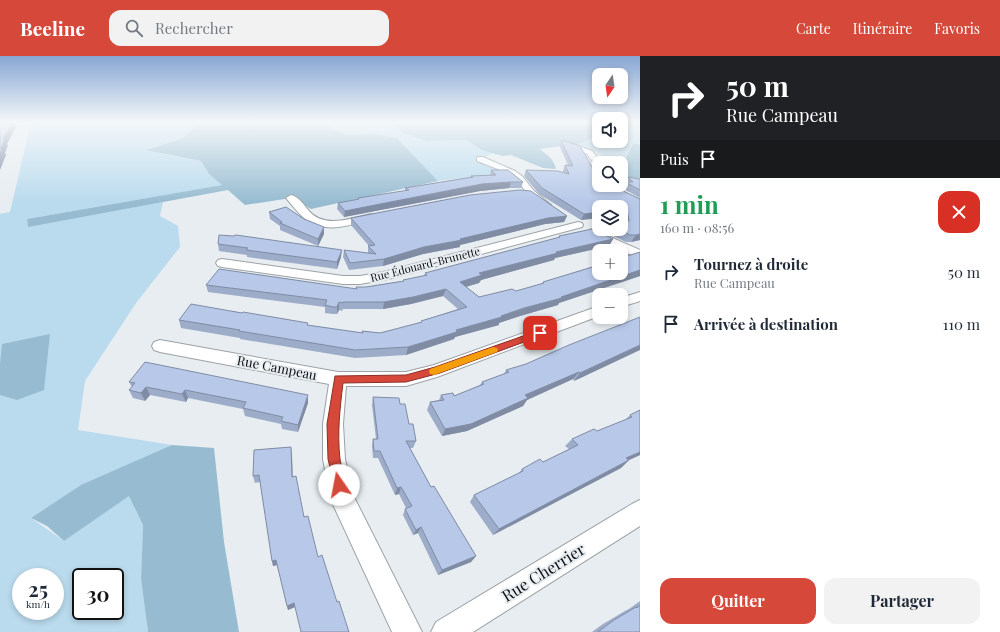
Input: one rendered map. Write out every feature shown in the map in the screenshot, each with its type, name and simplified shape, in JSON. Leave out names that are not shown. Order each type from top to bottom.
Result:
[{"type":"street","points":[[583,149],[595,156]]},
{"type":"street","points":[[480,158],[512,173],[519,178],[531,193],[556,211]]},
{"type":"street","points":[[517,193],[531,193]]},
{"type":"street","points":[[291,198],[309,217],[322,222],[340,224],[383,215]]},
{"type":"street","points":[[567,218],[578,225],[640,255]]},
{"type":"street","name":"Rue Édouard-Brunette","points":[[222,263],[343,280],[360,280],[391,274],[578,225]]},
{"type":"street","points":[[628,300],[640,296]]},
{"type":"street","name":"Rue Campeau","points":[[160,346],[338,378],[359,380],[406,379],[437,371],[592,314]]},
{"type":"street","points":[[338,378],[333,424],[334,459],[342,498],[407,632]]},
{"type":"street","name":"Rue Cherrier","points":[[446,632],[640,512]]},
{"type":"shaded area","points":[[25,149],[147,149],[168,155],[201,161],[209,174],[223,185],[27,219],[28,226],[163,202],[160,216],[178,226],[180,247],[136,303],[85,381],[78,430],[172,445],[31,518],[64,541],[129,495],[143,525],[141,579],[148,632],[0,632],[0,214],[10,212]]},
{"type":"shaded area","points":[[407,149],[479,149],[493,153],[477,160],[502,173],[438,181]]},
{"type":"shaded area","points":[[407,149],[438,181],[311,209],[291,198],[245,205],[228,190],[28,227],[27,219],[222,185],[209,174],[201,161],[146,150]]},
{"type":"shaded area","points":[[479,149],[541,149],[552,160],[556,169],[543,168],[511,155],[503,156]]},
{"type":"shaded area","points":[[588,149],[629,149],[626,156],[602,156]]},
{"type":"shaded area","points":[[630,149],[640,149],[640,179],[628,177],[628,156],[627,156]]},
{"type":"shaded area","points":[[50,334],[44,390],[17,400],[0,395],[0,364],[2,344]]},
{"type":"shaded area","points":[[172,445],[214,448],[224,542],[239,632],[148,632],[141,579],[143,525],[129,496],[64,541],[47,526],[31,518],[81,485]]},
{"type":"building","points":[[565,149],[582,149],[592,167],[592,192],[625,192],[640,199],[640,234],[628,234],[628,200],[592,200],[592,213],[584,214],[542,188],[526,170],[558,171],[569,174],[565,165],[573,166]]},
{"type":"building","points":[[491,170],[508,170],[523,182],[482,184],[345,211],[338,203],[359,199],[358,198],[409,190],[405,188],[473,177],[471,176],[496,175]]},
{"type":"building","points":[[628,177],[640,179],[640,190],[628,184],[628,182],[633,182]]},
{"type":"building","points":[[520,190],[531,191],[567,216],[548,218],[460,239],[462,240],[424,247],[384,259],[350,263],[344,250],[376,254],[368,246],[375,245],[351,218],[470,195]]},
{"type":"building","points":[[286,207],[304,219],[324,227],[318,239],[280,223],[282,222],[269,212]]},
{"type":"building","points":[[592,229],[592,236],[607,236],[613,239],[556,252],[558,253],[479,273],[482,275],[460,282],[479,297],[512,289],[516,291],[592,267],[592,280],[611,280],[561,297],[562,298],[524,308],[501,316],[502,317],[456,330],[457,332],[408,347],[355,350],[179,320],[191,304],[308,323],[307,325],[363,333],[362,331],[380,333],[422,322],[421,321],[467,307],[446,289],[384,302],[339,302],[337,307],[333,307],[325,305],[327,300],[206,285],[219,269],[357,289],[356,287],[366,287],[404,281],[403,280],[427,275],[425,273],[560,237],[559,236]]},
{"type":"building","points":[[219,235],[236,235],[342,250],[337,262],[246,250],[248,248],[218,244]]},
{"type":"building","points":[[640,252],[640,270],[628,274],[628,256]]},
{"type":"building","points":[[640,317],[640,345],[580,373],[579,372],[525,395],[528,398],[471,424],[445,429],[430,402],[444,400],[441,395],[453,393],[454,396],[484,384],[482,382],[509,372],[506,370],[526,364],[622,324],[628,324],[628,322]]},
{"type":"building","points":[[145,362],[308,395],[298,425],[281,421],[283,417],[243,408],[246,402],[185,390],[182,394],[146,387],[141,393],[129,390],[135,383],[129,382]]},
{"type":"building","points":[[373,397],[399,398],[400,404],[405,404],[409,424],[413,424],[416,441],[406,441],[431,487],[434,486],[476,556],[442,570],[421,527],[416,530],[405,509],[412,506],[401,487],[397,488],[380,451],[374,451],[373,439],[378,439]]},
{"type":"building","points":[[640,410],[640,452],[626,458],[629,460],[499,529],[474,495],[523,471],[522,469],[540,459],[543,462],[578,445],[572,439],[594,429],[597,431],[632,417],[630,415]]},
{"type":"building","points":[[291,447],[292,477],[296,476],[304,517],[308,516],[318,557],[322,555],[337,602],[339,601],[349,632],[301,632],[294,603],[287,606],[276,560],[272,561],[259,475],[253,476],[254,450]]},
{"type":"building","points":[[640,605],[640,632],[598,632],[614,620]]},
{"type":"slow traffic","points":[[434,371],[493,350]]},
{"type":"route","points":[[339,485],[334,459],[333,424],[338,378],[359,380],[406,379],[437,371],[540,333]]}]
